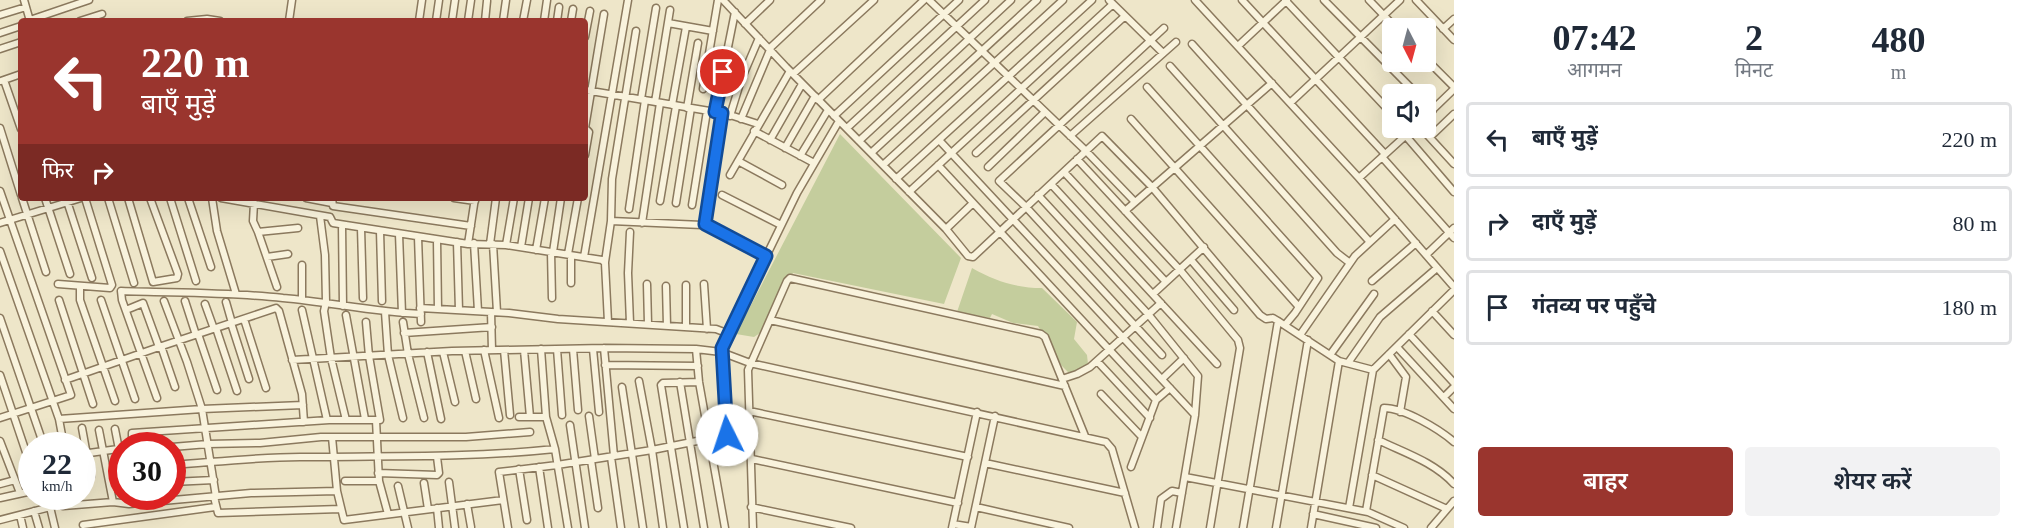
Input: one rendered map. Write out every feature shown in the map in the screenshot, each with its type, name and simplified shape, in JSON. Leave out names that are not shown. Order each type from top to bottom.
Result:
[{"type":"street","points":[[36,18],[89,0]]},
{"type":"street","points":[[290,18],[292,0]]},
{"type":"street","points":[[419,18],[422,0]]},
{"type":"street","points":[[436,18],[439,0]]},
{"type":"street","points":[[452,18],[455,0]]},
{"type":"street","points":[[468,18],[471,0]]},
{"type":"street","points":[[503,18],[506,0]]},
{"type":"street","points":[[524,18],[527,0]]},
{"type":"street","points":[[544,18],[547,0]]},
{"type":"street","points":[[584,256],[628,0]]},
{"type":"street","points":[[703,88],[718,0]]},
{"type":"street","points":[[723,0],[802,84],[946,229],[970,257],[1102,136],[1152,187],[1260,315],[1266,319],[1273,318],[1339,361],[1373,370]]},
{"type":"street","points":[[746,24],[770,0]]},
{"type":"street","points":[[741,119],[770,50],[821,0]]},
{"type":"street","points":[[730,175],[758,124],[791,72],[874,0]]},
{"type":"street","points":[[785,148],[816,98],[924,0]]},
{"type":"street","points":[[929,0],[1086,151],[1135,202]]},
{"type":"street","points":[[508,528],[499,472],[612,457],[727,435],[721,352],[781,225],[837,118],[959,0]]},
{"type":"street","points":[[847,128],[985,0]]},
{"type":"street","points":[[859,141],[1011,0]]},
{"type":"street","points":[[871,153],[1037,0]]},
{"type":"street","points":[[883,165],[1063,0]]},
{"type":"street","points":[[896,179],[1092,0]]},
{"type":"street","points":[[1195,0],[1359,178],[1454,288],[1373,370],[1349,508]]},
{"type":"street","points":[[1242,0],[1316,79],[1452,233],[1426,255]]},
{"type":"street","points":[[1238,46],[1287,0],[1382,103]]},
{"type":"street","points":[[1324,0],[1407,84]]},
{"type":"street","points":[[1369,0],[1386,18]]},
{"type":"street","points":[[1290,103],[1400,0]]},
{"type":"street","points":[[1416,0],[1454,40]]},
{"type":"street","points":[[484,18],[487,1]]},
{"type":"street","points":[[909,192],[1111,2],[1163,53]]},
{"type":"street","points":[[0,15],[25,3],[29,18]]},
{"type":"street","points":[[557,18],[559,7]]},
{"type":"street","points":[[629,209],[656,8]]},
{"type":"street","points":[[572,18],[573,9]]},
{"type":"street","points":[[642,223],[670,10]]},
{"type":"street","points":[[588,21],[590,11]]},
{"type":"street","points":[[705,224],[718,113],[735,12]]},
{"type":"street","points":[[89,18],[102,14]]},
{"type":"street","points":[[604,14],[588,90],[718,113],[758,124]]},
{"type":"street","points":[[976,153],[1125,16]]},
{"type":"street","points":[[1443,28],[1454,19]]},
{"type":"street","points":[[668,23],[713,31]]},
{"type":"street","points":[[0,33],[18,27]]},
{"type":"street","points":[[660,201],[686,27]]},
{"type":"street","points":[[1162,355],[1026,207],[999,181],[1164,28]]},
{"type":"street","points":[[608,322],[605,262],[611,221],[612,179],[636,31]]},
{"type":"street","points":[[730,116],[741,80],[759,38]]},
{"type":"street","points":[[1070,136],[1176,42]]},
{"type":"street","points":[[0,50],[18,43]]},
{"type":"street","points":[[676,202],[698,43]]},
{"type":"street","points":[[1192,44],[1370,241]]},
{"type":"street","points":[[1170,66],[1337,253],[1350,263]]},
{"type":"street","points":[[1436,69],[1454,88],[1436,106]]},
{"type":"street","points":[[18,75],[2,80],[18,121]]},
{"type":"street","points":[[1125,211],[1272,83]]},
{"type":"street","points":[[770,140],[802,84]]},
{"type":"street","points":[[1146,87],[1318,278],[1285,325]]},
{"type":"street","points":[[800,156],[828,110]]},
{"type":"street","points":[[692,205],[707,111]]},
{"type":"street","points":[[987,167],[1045,112]]},
{"type":"street","points":[[1436,131],[1454,114]]},
{"type":"street","points":[[1131,119],[1299,307]]},
{"type":"street","points":[[0,128],[18,186]]},
{"type":"street","points":[[754,131],[814,163]]},
{"type":"street","points":[[1359,178],[1401,138]]},
{"type":"street","points":[[1413,138],[1454,192]]},
{"type":"street","points":[[1431,138],[1453,161]]},
{"type":"street","points":[[939,140],[1196,415]]},
{"type":"street","points":[[1077,159],[1180,270],[1235,334],[1240,344],[1210,528]]},
{"type":"street","points":[[738,161],[782,185]]},
{"type":"street","points":[[938,165],[1156,400]]},
{"type":"street","points":[[1064,172],[1166,282]]},
{"type":"street","points":[[1051,184],[1217,364]]},
{"type":"street","points":[[0,191],[71,395],[0,418]]},
{"type":"street","points":[[722,195],[781,225]]},
{"type":"street","points":[[1038,195],[1148,314],[1190,364],[1198,378],[1196,415],[1176,528]]},
{"type":"street","points":[[23,201],[46,272]]},
{"type":"street","points":[[46,201],[70,274]]},
{"type":"street","points":[[0,224],[64,201]]},
{"type":"street","points":[[66,201],[92,278]]},
{"type":"street","points":[[58,284],[110,288],[112,285],[84,201]]},
{"type":"street","points":[[109,201],[134,283]]},
{"type":"street","points":[[129,201],[153,282],[177,278],[178,274],[151,201]]},
{"type":"street","points":[[171,201],[196,281]]},
{"type":"street","points":[[189,201],[211,267]]},
{"type":"street","points":[[211,201],[217,231],[236,294]]},
{"type":"street","points":[[238,201],[330,217],[333,223],[342,225],[437,240],[536,249],[584,256],[605,262]]},
{"type":"street","points":[[332,201],[333,206],[471,226]]},
{"type":"street","points":[[475,201],[471,244],[478,311]]},
{"type":"street","points":[[492,350],[494,312],[492,244],[496,201]]},
{"type":"street","points":[[506,245],[513,201]]},
{"type":"street","points":[[521,247],[529,201]]},
{"type":"street","points":[[536,249],[544,201]]},
{"type":"street","points":[[552,298],[552,252],[560,201]]},
{"type":"street","points":[[571,283],[570,254],[578,201]]},
{"type":"street","points":[[254,204],[253,221],[277,287]]},
{"type":"street","points":[[946,229],[972,204]]},
{"type":"street","points":[[320,216],[325,255],[326,302],[324,311],[331,358],[346,420]]},
{"type":"street","points":[[1300,335],[1350,263],[1395,219]]},
{"type":"street","points":[[611,221],[705,224],[766,256]]},
{"type":"street","points":[[342,225],[343,306]]},
{"type":"street","points":[[258,232],[298,228]]},
{"type":"street","points":[[361,228],[363,298]]},
{"type":"street","points":[[380,231],[382,301]]},
{"type":"street","points":[[630,232],[628,273],[630,323]]},
{"type":"street","points":[[399,234],[402,313]]},
{"type":"street","points":[[418,237],[422,322]]},
{"type":"street","points":[[437,240],[438,309]]},
{"type":"street","points":[[457,242],[459,310]]},
{"type":"street","points":[[1372,281],[1416,243]]},
{"type":"street","points":[[1153,294],[1204,247]]},
{"type":"street","points":[[0,251],[51,401],[59,418],[62,432]]},
{"type":"street","points":[[267,257],[288,254]]},
{"type":"street","points":[[1191,260],[1234,309]]},
{"type":"street","points":[[302,265],[302,300]]},
{"type":"street","points":[[1348,363],[1380,317],[1437,268]]},
{"type":"street","points":[[753,528],[748,370],[787,280],[792,278],[1038,333],[1045,337],[1085,436]]},
{"type":"street","points":[[647,284],[648,324]]},
{"type":"street","points":[[704,284],[706,329]]},
{"type":"street","points":[[686,285],[686,327]]},
{"type":"street","points":[[80,286],[80,300],[115,401]]},
{"type":"street","points":[[666,286],[668,326]]},
{"type":"street","points":[[157,398],[121,291],[236,294],[326,302],[402,313],[438,309],[494,312],[558,319],[716,329],[729,334]]},
{"type":"street","points":[[1330,355],[1374,294]]},
{"type":"street","points":[[59,300],[93,404]]},
{"type":"street","points":[[101,300],[135,399]]},
{"type":"street","points":[[164,301],[202,409],[214,480],[215,507],[218,513],[340,509]]},
{"type":"street","points":[[185,301],[217,390]]},
{"type":"street","points":[[226,302],[249,379]]},
{"type":"street","points":[[126,310],[143,303],[175,387]]},
{"type":"street","points":[[770,320],[1064,383],[1097,361],[1161,303]]},
{"type":"street","points":[[205,304],[237,391]]},
{"type":"street","points":[[65,380],[273,308],[278,309],[302,394],[304,422]]},
{"type":"street","points":[[302,310],[327,420]]},
{"type":"street","points":[[1432,311],[1454,335]]},
{"type":"street","points":[[385,312],[388,355],[403,418]]},
{"type":"street","points":[[345,315],[365,419]]},
{"type":"street","points":[[0,318],[40,432]]},
{"type":"street","points":[[244,319],[266,388]]},
{"type":"street","points":[[1243,528],[1278,321]]},
{"type":"street","points":[[144,432],[327,420],[380,420],[369,356],[366,322]]},
{"type":"street","points":[[403,322],[408,354],[424,418]]},
{"type":"street","points":[[404,333],[492,327]]},
{"type":"street","points":[[1409,334],[1454,385],[1443,397]]},
{"type":"street","points":[[1275,528],[1308,340]]},
{"type":"street","points":[[1397,347],[1454,409]]},
{"type":"street","points":[[292,360],[484,350],[604,348],[696,349],[721,352],[750,363],[1085,436],[1109,444],[1135,528]]},
{"type":"street","points":[[604,348],[612,457],[621,528]]},
{"type":"street","points":[[541,349],[546,417],[555,449],[568,528]]},
{"type":"street","points":[[557,349],[562,415]]},
{"type":"street","points":[[573,349],[579,410]]},
{"type":"street","points":[[593,349],[598,412]]},
{"type":"street","points":[[696,349],[699,382],[725,528]]},
{"type":"street","points":[[484,350],[499,418]]},
{"type":"street","points":[[504,350],[510,415]]},
{"type":"street","points":[[524,350],[530,417]]},
{"type":"street","points":[[443,351],[455,402]]},
{"type":"street","points":[[465,351],[476,399]]},
{"type":"street","points":[[427,352],[441,419]]},
{"type":"street","points":[[1389,354],[1406,377],[1400,412]]},
{"type":"street","points":[[1162,379],[1184,358]]},
{"type":"street","points":[[1097,361],[1150,418]]},
{"type":"street","points":[[1311,528],[1339,361]]},
{"type":"street","points":[[605,365],[698,366]]},
{"type":"street","points":[[0,375],[19,432]]},
{"type":"street","points":[[639,381],[663,528]]},
{"type":"street","points":[[680,382],[704,528]]},
{"type":"street","points":[[684,528],[661,385],[663,383],[699,382]]},
{"type":"street","points":[[622,387],[643,528]]},
{"type":"street","points":[[1131,467],[1156,400],[1170,387]]},
{"type":"street","points":[[1101,394],[1142,437]]},
{"type":"street","points":[[59,418],[303,405]]},
{"type":"street","points":[[1366,511],[1383,409],[1400,412],[1443,433],[1454,442]]},
{"type":"street","points":[[749,411],[968,458]]},
{"type":"street","points":[[977,412],[953,526],[971,527],[995,416]]},
{"type":"street","points":[[589,416],[598,508]]},
{"type":"street","points":[[519,417],[546,417]]},
{"type":"street","points":[[376,420],[378,477],[388,514]]},
{"type":"street","points":[[570,425],[585,528]]},
{"type":"street","points":[[82,428],[82,432]]},
{"type":"street","points":[[99,430],[108,476]]},
{"type":"street","points":[[186,446],[260,444],[332,437],[466,437],[530,432]]},
{"type":"street","points":[[332,437],[337,491],[344,520],[503,500]]},
{"type":"street","points":[[1378,440],[1444,472],[1454,484]]},
{"type":"street","points":[[0,441],[18,488]]},
{"type":"street","points":[[96,451],[108,449]]},
{"type":"street","points":[[186,464],[297,457],[502,455],[555,449]]},
{"type":"street","points":[[345,481],[378,477],[437,475],[439,473],[437,457]]},
{"type":"street","points":[[752,459],[958,503]]},
{"type":"street","points":[[985,463],[1125,493]]},
{"type":"street","points":[[538,467],[549,528]]},
{"type":"street","points":[[519,469],[527,520]]},
{"type":"street","points":[[1372,475],[1447,509]]},
{"type":"street","points":[[1185,477],[1366,511],[1404,528]]},
{"type":"street","points":[[0,484],[15,480]]},
{"type":"street","points":[[186,481],[214,480]]},
{"type":"street","points":[[449,482],[455,528]]},
{"type":"street","points":[[424,483],[428,509]]},
{"type":"street","points":[[398,486],[408,528]]},
{"type":"street","points":[[186,498],[251,493],[337,491]]},
{"type":"street","points":[[1157,528],[1161,499],[1172,491],[1182,493]]},
{"type":"street","points":[[0,498],[18,494]]},
{"type":"street","points":[[1431,528],[1454,501]]},
{"type":"street","points":[[467,504],[471,527]]},
{"type":"street","points":[[83,525],[215,507]]},
{"type":"street","points":[[751,507],[851,528]]},
{"type":"street","points":[[976,507],[1069,528]]},
{"type":"street","points":[[436,508],[439,528]]},
{"type":"street","points":[[6,528],[2,520],[38,510]]},
{"type":"street","points":[[51,510],[55,528]]},
{"type":"street","points":[[34,511],[39,528]]},
{"type":"street","points":[[1313,514],[1376,528]]},
{"type":"street","points":[[20,515],[23,528]]},
{"type":"green space","points":[[840,134],[961,258],[944,304],[793,273],[760,333],[754,337],[736,334]]},
{"type":"green space","points":[[972,268],[1006,283],[1042,288],[1077,322],[1074,339],[1087,355],[1088,364],[1070,374],[1061,365],[1038,326],[1013,323],[992,314],[990,318],[957,312]]},
{"type":"route","points":[[723,72],[715,112],[722,113],[705,224],[766,256],[721,352],[727,435]]}]
